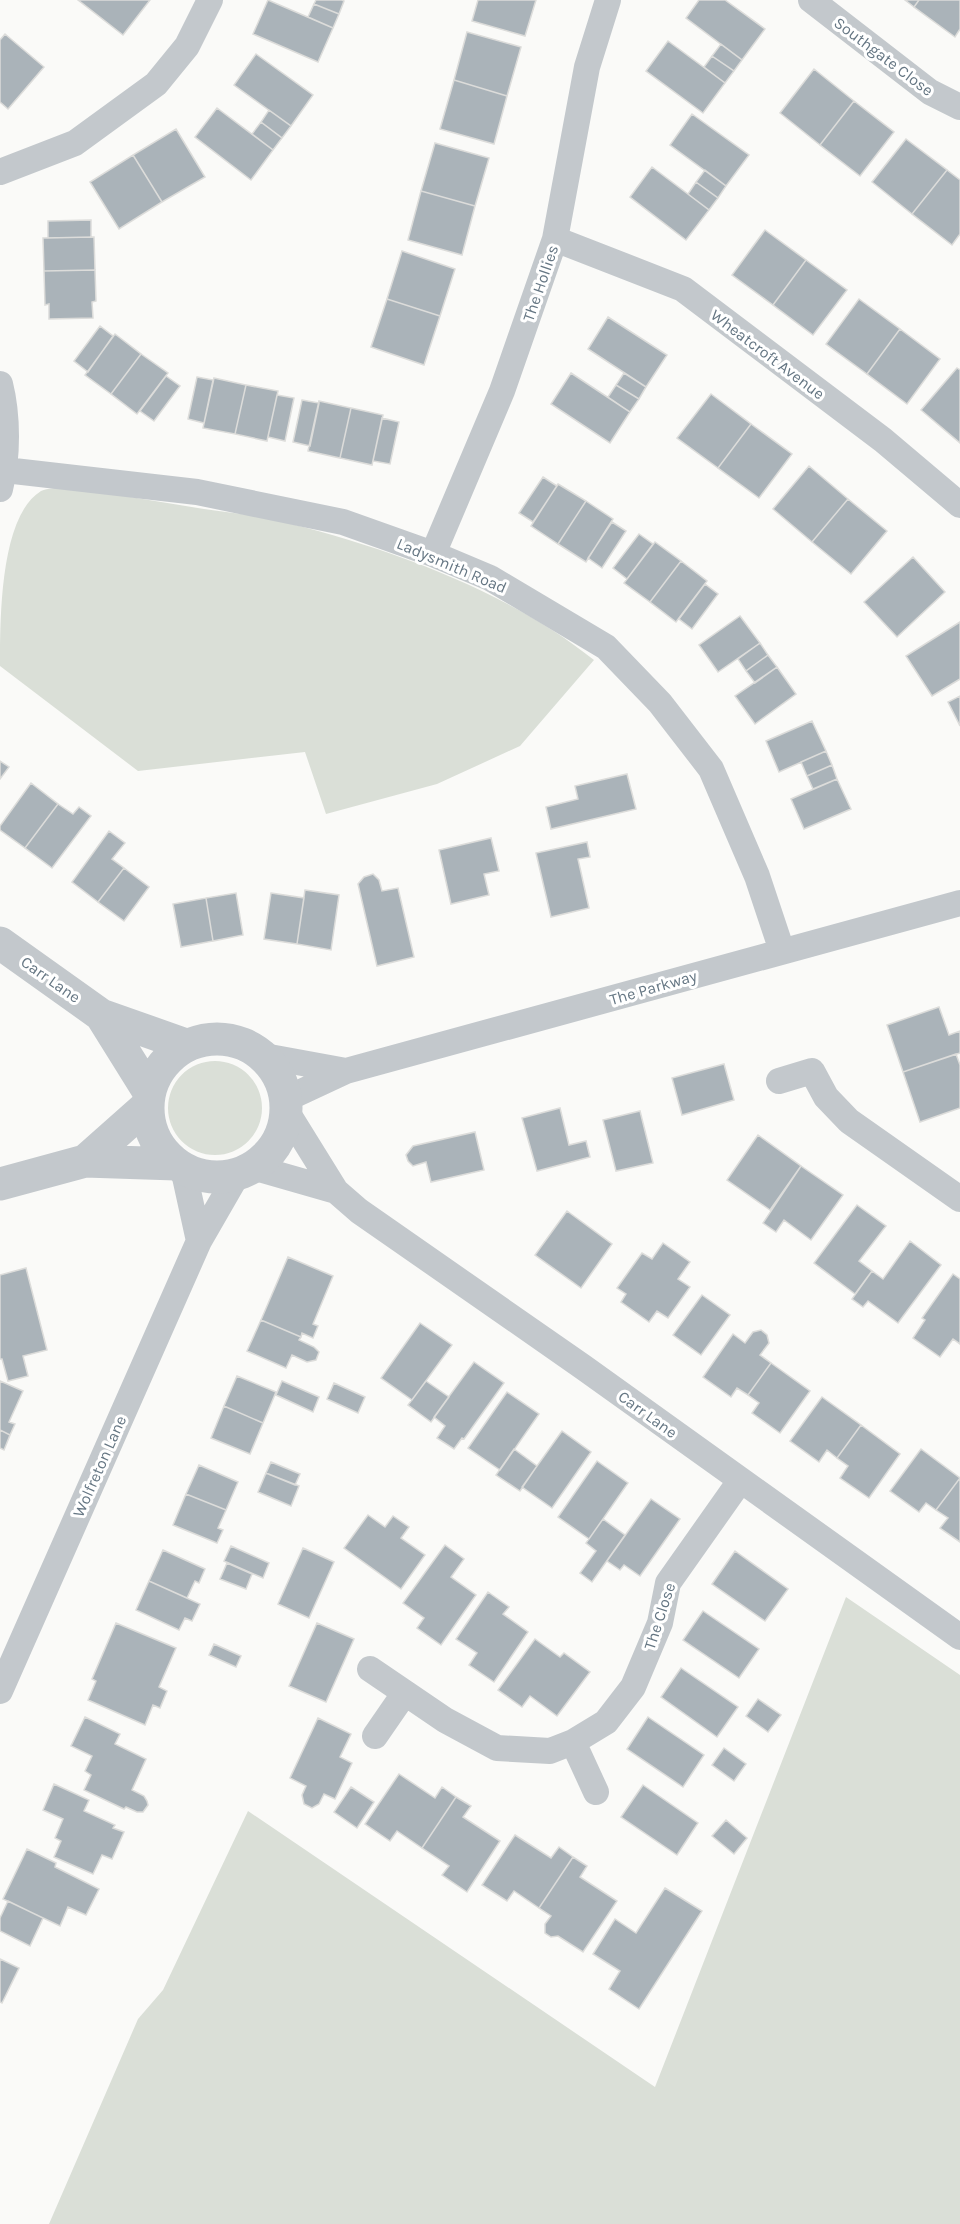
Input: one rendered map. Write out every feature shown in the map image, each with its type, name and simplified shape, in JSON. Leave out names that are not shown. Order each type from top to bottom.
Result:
[{"type":"street","points":[[0,172],[75,143],[156,84],[187,46],[210,0]]},
{"type":"street","name":"The Hollies","points":[[433,554],[502,391],[555,239],[587,67],[608,0]]},
{"type":"street","name":"Southgate Close","points":[[811,0],[930,92],[960,107]]},
{"type":"street","name":"Wheatcroft Avenue","points":[[555,239],[683,289],[883,440],[960,505]]},
{"type":"street","points":[[0,384],[4,401],[2,479]]},
{"type":"street","name":"Ladysmith Road","points":[[2,479],[197,492],[344,522],[433,554],[490,578],[606,647],[660,703],[711,768],[757,876],[782,951]]},
{"type":"street","name":"The Parkway","points":[[287,1106],[346,1071],[960,903]]},
{"type":"street","name":"Carr Lane","points":[[0,943],[101,1015],[186,1045]]},
{"type":"street","name":"Carr Lane","points":[[101,1015],[148,1099]]},
{"type":"street","name":"Carr Lane","points":[[336,1191],[245,1171],[216,1178],[196,1174],[179,1166],[161,1149],[151,1131],[148,1099],[156,1073],[169,1057],[186,1045],[206,1038],[226,1038],[246,1044],[264,1056],[278,1073],[287,1106],[336,1191],[359,1211],[583,1367],[960,1637]]},
{"type":"street","name":"The Parkway","points":[[264,1056],[346,1071]]},
{"type":"street","points":[[779,1081],[812,1071],[826,1096],[849,1121],[960,1199]]},
{"type":"street","points":[[85,1161],[148,1099]]},
{"type":"street","points":[[245,1171],[272,1151],[282,1132],[287,1106]]},
{"type":"street","points":[[0,1184],[85,1161],[179,1166],[199,1241]]},
{"type":"street","name":"Wolfreton Lane","points":[[0,1691],[199,1241],[245,1171]]},
{"type":"street","name":"The Close","points":[[370,1669],[445,1720],[497,1748],[550,1751],[573,1742],[606,1722],[633,1687],[660,1623],[668,1583],[740,1481]]},
{"type":"street","points":[[375,1736],[405,1694]]},
{"type":"street","points":[[573,1742],[596,1792]]},
{"type":"shaded area","points":[[64,486],[266,518],[359,543],[401,557],[484,592],[523,612],[594,660],[520,746],[437,784],[326,814],[305,752],[138,771],[0,666],[5,570],[17,522],[27,504],[41,491]]},
{"type":"shaded area","points":[[215,1061],[233,1065],[248,1075],[258,1090],[262,1108],[258,1126],[248,1141],[233,1151],[215,1155],[197,1151],[182,1141],[172,1126],[168,1108],[172,1090],[182,1075],[197,1065]]},
{"type":"shaded area","points":[[846,1597],[960,1675],[960,2224],[49,2224],[138,2019],[163,1990],[248,1811],[655,2087]]},
{"type":"building","points":[[78,0],[150,0],[123,35]]},
{"type":"building","points":[[268,0],[333,28],[318,62],[253,34]]},
{"type":"building","points":[[316,0],[344,1],[339,14],[314,4]]},
{"type":"building","points":[[478,0],[536,0],[525,36],[472,21]]},
{"type":"building","points":[[699,0],[725,0],[765,29],[742,60],[686,18]]},
{"type":"building","points":[[905,0],[919,0],[914,7]]},
{"type":"building","points":[[919,0],[960,0],[960,29],[955,37],[914,7]]},
{"type":"building","points":[[314,4],[339,14],[333,28],[308,17]]},
{"type":"building","points":[[467,32],[521,47],[507,96],[454,80]]},
{"type":"building","points":[[5,34],[44,67],[8,109],[0,102],[0,40]]},
{"type":"building","points":[[668,41],[725,83],[703,113],[646,71]]},
{"type":"building","points":[[721,44],[742,60],[734,71],[712,56]]},
{"type":"building","points":[[256,54],[313,95],[291,126],[234,85]]},
{"type":"building","points":[[712,56],[734,71],[725,83],[704,67]]},
{"type":"building","points":[[814,69],[854,101],[820,145],[780,113]]},
{"type":"building","points":[[454,80],[507,96],[494,144],[440,129]]},
{"type":"building","points":[[854,101],[894,132],[860,176],[820,145]]},
{"type":"building","points":[[217,108],[273,150],[251,180],[195,137]]},
{"type":"building","points":[[269,110],[291,126],[282,138],[261,122]]},
{"type":"building","points":[[692,114],[749,155],[726,186],[670,145]]},
{"type":"building","points":[[261,122],[282,138],[273,150],[252,134]]},
{"type":"building","points":[[176,129],[205,177],[162,202],[133,155]]},
{"type":"building","points":[[906,139],[947,170],[912,214],[872,182]]},
{"type":"building","points":[[435,143],[489,158],[475,206],[421,191]]},
{"type":"building","points":[[133,155],[162,202],[119,229],[90,182]]},
{"type":"building","points":[[652,167],[709,210],[686,240],[630,197]]},
{"type":"building","points":[[705,170],[726,186],[718,198],[696,182]]},
{"type":"building","points":[[947,170],[960,180],[960,234],[952,245],[912,214]]},
{"type":"building","points":[[696,182],[718,198],[709,210],[688,194]]},
{"type":"building","points":[[421,191],[475,206],[462,255],[408,240]]},
{"type":"building","points":[[91,220],[91,237],[48,238],[48,221]]},
{"type":"building","points":[[765,230],[806,260],[773,305],[732,275]]},
{"type":"building","points":[[94,237],[95,270],[44,271],[43,238]]},
{"type":"building","points":[[402,251],[455,269],[440,316],[387,299]]},
{"type":"building","points":[[806,260],[847,290],[813,335],[773,305]]},
{"type":"building","points":[[95,270],[96,301],[92,302],[93,318],[49,319],[49,304],[45,305],[44,271]]},
{"type":"building","points":[[387,299],[440,316],[424,365],[371,347]]},
{"type":"building","points":[[859,299],[900,329],[867,374],[826,344]]},
{"type":"building","points":[[608,317],[667,355],[646,387],[588,349]]},
{"type":"building","points":[[100,326],[113,336],[88,372],[74,361]]},
{"type":"building","points":[[900,329],[940,359],[907,404],[867,374]]},
{"type":"building","points":[[115,334],[141,354],[111,394],[85,375]]},
{"type":"building","points":[[141,354],[168,373],[137,414],[111,394]]},
{"type":"building","points":[[957,368],[960,370],[960,443],[921,410]]},
{"type":"building","points":[[571,373],[630,412],[610,443],[551,404]]},
{"type":"building","points":[[624,373],[646,387],[639,399],[616,385]]},
{"type":"building","points":[[166,376],[180,386],[154,421],[140,411]]},
{"type":"building","points":[[197,377],[213,380],[204,423],[188,419]]},
{"type":"building","points":[[214,378],[246,385],[235,434],[203,428]]},
{"type":"building","points":[[246,385],[278,391],[267,441],[235,434]]},
{"type":"building","points":[[616,385],[639,399],[630,412],[608,397]]},
{"type":"building","points":[[711,394],[751,424],[718,468],[677,438]]},
{"type":"building","points":[[277,395],[294,398],[285,441],[268,437]]},
{"type":"building","points":[[302,400],[319,403],[310,446],[293,442]]},
{"type":"building","points":[[319,401],[351,408],[340,458],[308,451]]},
{"type":"building","points":[[351,408],[383,415],[372,465],[340,458]]},
{"type":"building","points":[[382,418],[399,422],[390,464],[373,461]]},
{"type":"building","points":[[751,424],[792,454],[759,498],[718,468]]},
{"type":"building","points":[[809,466],[848,499],[812,542],[773,509]]},
{"type":"building","points":[[543,477],[557,486],[533,522],[519,513]]},
{"type":"building","points":[[558,484],[586,501],[558,544],[531,526]]},
{"type":"building","points":[[848,499],[887,531],[851,574],[812,542]]},
{"type":"building","points":[[586,501],[613,519],[586,562],[558,544]]},
{"type":"building","points":[[612,522],[626,531],[602,568],[588,558]]},
{"type":"building","points":[[639,534],[653,544],[627,579],[613,568]]},
{"type":"building","points":[[655,542],[681,561],[650,602],[624,583]]},
{"type":"building","points":[[913,557],[945,592],[897,637],[864,602]]},
{"type":"building","points":[[681,561],[707,581],[676,622],[650,602]]},
{"type":"building","points":[[705,584],[718,594],[692,629],[679,619]]},
{"type":"building","points":[[740,616],[760,643],[718,672],[699,645]]},
{"type":"building","points":[[960,622],[960,679],[932,696],[906,656]]},
{"type":"building","points":[[760,643],[768,655],[746,671],[738,659]]},
{"type":"building","points":[[768,655],[777,667],[755,683],[746,671]]},
{"type":"building","points":[[777,667],[796,694],[755,724],[735,696]]},
{"type":"building","points":[[960,696],[960,726],[948,702]]},
{"type":"building","points":[[812,721],[826,751],[779,772],[766,741]]},
{"type":"building","points":[[826,751],[832,765],[807,776],[801,762]]},
{"type":"building","points":[[0,761],[9,767],[0,779]]},
{"type":"building","points":[[832,765],[837,779],[813,789],[807,776]]},
{"type":"building","points":[[627,774],[636,809],[551,829],[546,807],[578,799],[575,786]]},
{"type":"building","points":[[837,779],[851,809],[804,829],[791,799]]},
{"type":"building","points":[[31,783],[58,804],[25,848],[0,830],[0,826]]},
{"type":"building","points":[[58,804],[73,814],[79,807],[91,816],[52,868],[25,848]]},
{"type":"building","points":[[109,831],[125,843],[112,859],[124,868],[98,902],[72,882]]},
{"type":"building","points":[[491,838],[499,871],[484,874],[489,895],[451,904],[439,850]]},
{"type":"building","points":[[587,842],[590,857],[578,859],[589,908],[551,917],[536,853]]},
{"type":"building","points":[[124,868],[149,887],[124,921],[98,902]]},
{"type":"building","points":[[373,874],[379,880],[382,891],[398,888],[414,957],[377,966],[358,884],[364,877]]},
{"type":"building","points":[[305,890],[339,895],[331,950],[297,944]]},
{"type":"building","points":[[236,893],[243,935],[213,941],[206,898]]},
{"type":"building","points":[[271,893],[304,898],[297,944],[264,939]]},
{"type":"building","points":[[206,898],[213,941],[181,947],[173,904]]},
{"type":"building","points":[[939,1007],[949,1035],[960,1031],[960,1053],[903,1072],[887,1025]]},
{"type":"building","points":[[956,1054],[960,1065],[960,1108],[920,1122],[903,1072]]},
{"type":"building","points":[[724,1064],[734,1100],[682,1115],[672,1078]]},
{"type":"building","points":[[560,1108],[569,1145],[586,1141],[590,1157],[537,1171],[522,1118]]},
{"type":"building","points":[[640,1111],[653,1163],[616,1171],[603,1120]]},
{"type":"building","points":[[475,1132],[484,1170],[431,1182],[426,1162],[413,1166],[408,1161],[406,1155],[413,1146]]},
{"type":"building","points":[[758,1135],[801,1166],[770,1210],[727,1180]]},
{"type":"building","points":[[801,1166],[843,1195],[811,1240],[784,1220],[776,1232],[763,1223]]},
{"type":"building","points":[[857,1205],[886,1226],[859,1261],[872,1271],[855,1294],[814,1263]]},
{"type":"building","points":[[567,1211],[612,1244],[581,1288],[535,1255]]},
{"type":"building","points":[[910,1241],[941,1265],[898,1323],[868,1301],[863,1307],[852,1299],[872,1271],[883,1279]]},
{"type":"building","points":[[663,1243],[690,1262],[678,1279],[690,1287],[668,1318],[657,1311],[649,1322],[621,1302],[626,1294],[617,1288],[642,1253],[652,1259]]},
{"type":"building","points":[[288,1257],[333,1276],[313,1324],[318,1326],[313,1338],[302,1333],[301,1337],[261,1320]]},
{"type":"building","points":[[26,1268],[47,1350],[23,1356],[28,1376],[8,1381],[2,1359],[0,1359],[0,1275]]},
{"type":"building","points":[[953,1274],[960,1279],[960,1344],[953,1339],[940,1357],[913,1338],[925,1320],[922,1318]]},
{"type":"building","points":[[702,1295],[730,1315],[701,1355],[673,1335]]},
{"type":"building","points":[[261,1320],[301,1337],[299,1340],[319,1352],[316,1360],[307,1362],[292,1355],[286,1368],[247,1351]]},
{"type":"building","points":[[420,1323],[452,1345],[412,1400],[381,1378]]},
{"type":"building","points":[[761,1330],[767,1335],[769,1343],[760,1355],[771,1363],[748,1395],[737,1388],[731,1397],[703,1377],[733,1334],[745,1343],[753,1332]]},
{"type":"building","points":[[474,1362],[504,1383],[464,1439],[462,1438],[454,1449],[437,1438],[445,1426],[434,1417]]},
{"type":"building","points":[[771,1363],[810,1391],[780,1433],[752,1413],[759,1403],[748,1395]]},
{"type":"building","points":[[237,1376],[276,1392],[263,1423],[224,1406]]},
{"type":"building","points":[[0,1381],[23,1391],[9,1422],[15,1424],[10,1435],[0,1430]]},
{"type":"building","points":[[282,1381],[319,1397],[313,1412],[276,1395]]},
{"type":"building","points":[[426,1381],[449,1397],[431,1422],[408,1405]]},
{"type":"building","points":[[334,1383],[365,1397],[358,1413],[327,1399]]},
{"type":"building","points":[[507,1392],[539,1414],[500,1470],[468,1448]]},
{"type":"building","points":[[822,1397],[861,1425],[837,1458],[827,1450],[819,1462],[790,1441]]},
{"type":"building","points":[[224,1406],[263,1423],[250,1454],[211,1438]]},
{"type":"building","points":[[861,1425],[900,1454],[869,1498],[840,1478],[848,1466],[837,1458]]},
{"type":"building","points":[[0,1430],[10,1435],[4,1450],[0,1448]]},
{"type":"building","points":[[562,1431],[591,1452],[552,1508],[522,1487]]},
{"type":"building","points":[[514,1449],[537,1466],[520,1491],[496,1475]]},
{"type":"building","points":[[921,1449],[960,1478],[936,1510],[926,1503],[919,1512],[890,1491]]},
{"type":"building","points":[[597,1461],[628,1483],[589,1539],[558,1517]]},
{"type":"building","points":[[271,1462],[300,1474],[295,1485],[266,1473]]},
{"type":"building","points":[[199,1465],[238,1482],[226,1510],[186,1494]]},
{"type":"building","points":[[266,1473],[299,1486],[291,1506],[258,1492]]},
{"type":"building","points":[[960,1478],[960,1542],[940,1528],[948,1518],[936,1510]]},
{"type":"building","points":[[186,1494],[226,1510],[218,1528],[223,1530],[217,1543],[173,1525]]},
{"type":"building","points":[[651,1499],[680,1519],[640,1576],[624,1565],[620,1570],[607,1561]]},
{"type":"building","points":[[368,1515],[385,1527],[393,1516],[409,1527],[401,1538],[425,1555],[401,1589],[344,1548]]},
{"type":"building","points":[[603,1519],[625,1535],[592,1582],[580,1573],[596,1551],[586,1543]]},
{"type":"building","points":[[445,1545],[464,1559],[451,1577],[476,1595],[441,1645],[417,1628],[424,1618],[403,1603]]},
{"type":"building","points":[[231,1546],[269,1563],[263,1578],[224,1561]]},
{"type":"building","points":[[303,1548],[334,1562],[309,1618],[278,1604]]},
{"type":"building","points":[[163,1550],[205,1569],[199,1583],[195,1581],[187,1598],[149,1581]]},
{"type":"building","points":[[735,1551],[788,1589],[765,1621],[712,1584]]},
{"type":"building","points":[[227,1563],[252,1574],[246,1589],[220,1579]]},
{"type":"building","points":[[149,1581],[200,1604],[192,1621],[185,1618],[179,1630],[136,1610]]},
{"type":"building","points":[[488,1592],[509,1607],[503,1614],[528,1632],[494,1682],[469,1665],[477,1653],[456,1639]]},
{"type":"building","points":[[703,1611],[759,1649],[739,1678],[683,1640]]},
{"type":"building","points":[[116,1623],[176,1648],[159,1687],[167,1691],[160,1708],[153,1705],[145,1725],[88,1700],[96,1681],[92,1679]]},
{"type":"building","points":[[317,1623],[354,1639],[326,1702],[289,1686]]},
{"type":"building","points":[[535,1639],[560,1657],[564,1653],[590,1672],[557,1716],[530,1696],[522,1707],[498,1690]]},
{"type":"building","points":[[214,1644],[241,1656],[236,1667],[209,1655]]},
{"type":"building","points":[[681,1668],[738,1707],[717,1737],[661,1697]]},
{"type":"building","points":[[758,1699],[781,1715],[768,1732],[746,1716]]},
{"type":"building","points":[[85,1717],[120,1734],[115,1744],[146,1759],[132,1790],[144,1796],[147,1801],[148,1805],[143,1812],[126,1807],[124,1809],[84,1790],[91,1775],[85,1771],[92,1756],[71,1746]]},
{"type":"building","points":[[648,1717],[704,1755],[683,1787],[627,1749]]},
{"type":"building","points":[[318,1718],[351,1734],[340,1757],[352,1763],[335,1799],[324,1794],[319,1804],[312,1808],[304,1804],[302,1795],[306,1786],[290,1778]]},
{"type":"building","points":[[724,1748],[746,1764],[734,1781],[712,1765]]},
{"type":"building","points":[[399,1774],[435,1798],[442,1787],[456,1797],[422,1848],[397,1831],[390,1841],[365,1824]]},
{"type":"building","points":[[54,1784],[89,1800],[84,1811],[115,1825],[113,1828],[124,1832],[112,1859],[102,1855],[93,1874],[54,1857],[61,1841],[55,1838],[63,1819],[43,1810]]},
{"type":"building","points":[[643,1785],[698,1823],[677,1855],[621,1817]]},
{"type":"building","points":[[351,1787],[374,1802],[357,1828],[334,1812]]},
{"type":"building","points":[[456,1797],[471,1806],[463,1817],[500,1841],[467,1892],[442,1875],[449,1866],[422,1848]]},
{"type":"building","points":[[726,1820],[747,1838],[734,1854],[712,1836]]},
{"type":"building","points":[[515,1835],[551,1858],[559,1847],[573,1857],[539,1908],[514,1891],[507,1901],[482,1885]]},
{"type":"building","points":[[27,1849],[56,1863],[55,1867],[99,1889],[86,1915],[68,1907],[60,1926],[3,1899]]},
{"type":"building","points":[[573,1857],[587,1866],[580,1877],[617,1901],[583,1952],[558,1936],[551,1937],[545,1933],[545,1924],[551,1916],[539,1908]]},
{"type":"building","points":[[665,1888],[702,1911],[639,2009],[609,1989],[620,1971],[593,1954],[615,1919],[636,1933]]},
{"type":"building","points":[[8,1901],[43,1918],[30,1946],[0,1931],[0,1918]]},
{"type":"building","points":[[0,1959],[19,1968],[2,2003],[0,2002]]}]
